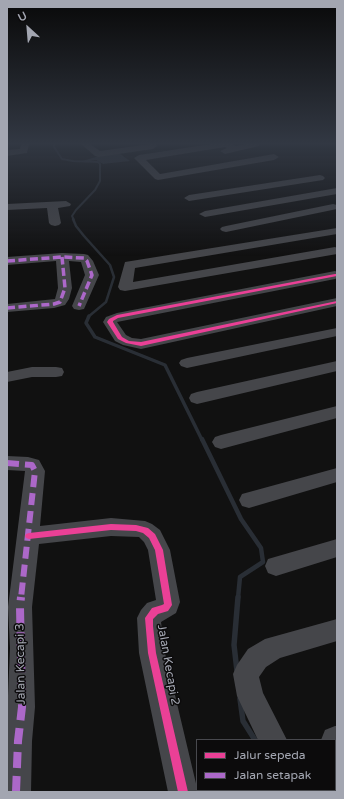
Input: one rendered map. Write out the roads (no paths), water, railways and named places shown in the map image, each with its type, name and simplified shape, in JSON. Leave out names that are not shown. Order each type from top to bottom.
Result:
[{"type":"street","points":[[189,198],[300,181]]},
{"type":"street","points":[[296,182],[335,208]]},
{"type":"street","points":[[205,214],[314,194],[336,192]]},
{"type":"street","points":[[53,204],[52,211],[55,223]]},
{"type":"street","points":[[7,207],[66,204]]},
{"type":"street","points":[[226,229],[335,208]]},
{"type":"street","points":[[337,231],[129,265],[125,287],[336,248],[333,268],[336,278],[117,317],[110,322],[120,338],[128,342],[141,344],[337,302]]},
{"type":"street","points":[[7,308],[54,304],[60,302],[65,288],[62,257]]},
{"type":"street","points":[[7,261],[81,257],[87,261],[92,275],[79,306]]},
{"type":"street","points":[[187,363],[337,332]]},
{"type":"street","points":[[197,398],[337,366]]},
{"type":"street","points":[[7,377],[32,372],[56,372]]},
{"type":"street","points":[[221,442],[337,412]]},
{"type":"street","points":[[7,463],[32,465],[36,471],[29,536]]},
{"type":"street","points":[[249,500],[337,475]]},
{"type":"street","name":"Jalan Kecapi 2","points":[[29,536],[111,527],[136,528],[145,530],[152,536],[159,550],[168,602],[168,605],[165,608],[155,611],[149,618],[152,653],[183,792]]},
{"type":"street","name":"Jalan Kecapi 3","points":[[16,792],[18,741],[22,707],[20,607],[29,536]]},
{"type":"street","points":[[276,566],[337,548]]},
{"type":"street","points":[[272,739],[250,696],[246,674],[257,658],[274,648],[337,630]]},
{"type":"waterway","points":[[74,220],[72,216],[76,210],[95,190],[100,181]]},
{"type":"waterway","points":[[73,219],[76,226],[84,236],[110,265],[114,277],[106,302],[89,316]]},
{"type":"waterway","points":[[89,316],[86,323],[95,337],[165,365],[202,440]]},
{"type":"waterway","points":[[202,439],[241,519],[261,548],[263,562],[240,577],[238,598]]},
{"type":"waterway","points":[[237,671],[234,645],[238,597]]},
{"type":"waterway","points":[[240,699],[243,721],[254,739]]}]
